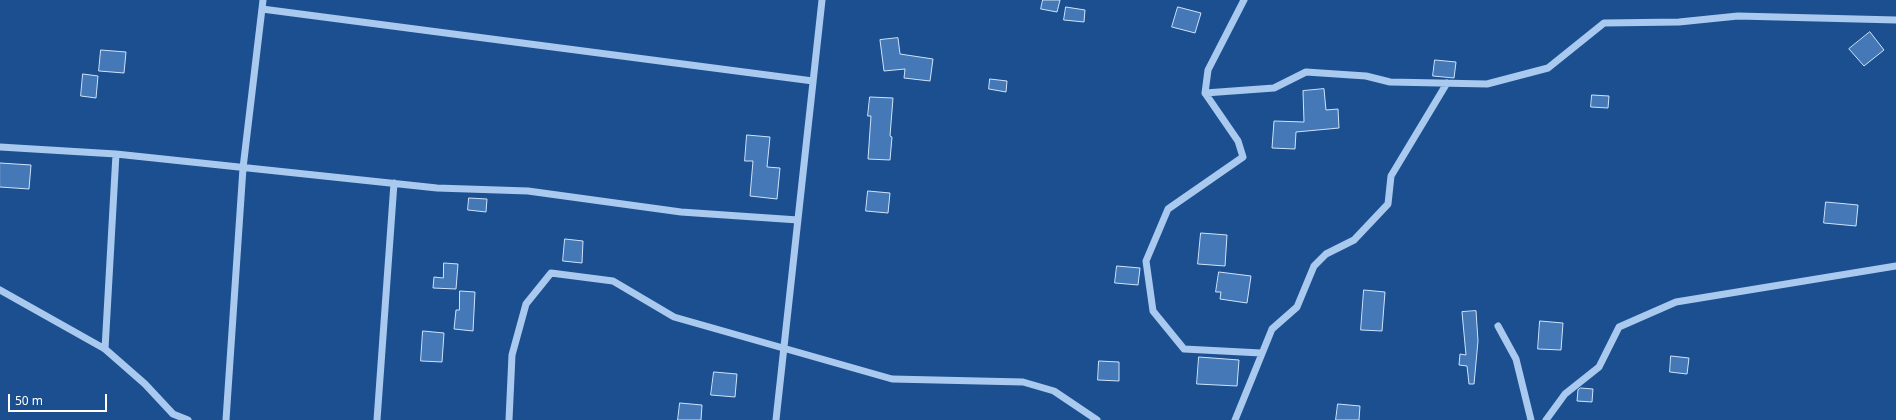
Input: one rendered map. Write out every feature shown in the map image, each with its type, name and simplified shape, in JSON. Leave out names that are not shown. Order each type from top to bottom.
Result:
[{"type":"street","points":[[226,420],[243,168],[263,0]]},
{"type":"street","points":[[776,420],[822,0]]},
{"type":"street","points":[[1244,0],[1208,70],[1205,93],[1238,141],[1242,157],[1168,209],[1146,261],[1154,311],[1184,349],[1261,353]]},
{"type":"street","points":[[262,9],[813,81]]},
{"type":"street","points":[[1205,93],[1274,88],[1306,72],[1366,76],[1390,82],[1487,84],[1548,68],[1604,23],[1679,22],[1738,16],[1896,20]]},
{"type":"street","points":[[1236,420],[1261,353],[1272,329],[1297,307],[1314,266],[1326,254],[1354,240],[1388,204],[1391,176],[1446,83]]},
{"type":"street","points":[[0,147],[116,154],[437,188],[528,191],[681,212],[798,220]]},
{"type":"street","points":[[104,349],[116,154]]},
{"type":"street","points":[[377,420],[394,183]]},
{"type":"street","points":[[1546,420],[1566,394],[1599,367],[1619,327],[1661,308],[1676,302],[1896,266]]},
{"type":"street","points":[[509,420],[512,354],[526,304],[551,273],[614,281],[674,317],[892,379],[1022,382],[1054,391],[1097,420]]},
{"type":"street","points":[[0,290],[104,349],[145,384],[173,414],[188,420]]},
{"type":"street","points":[[1498,326],[1516,358],[1531,420]]},
{"type":"building","points":[[1043,0],[1060,0],[1057,12],[1041,9]]},
{"type":"building","points":[[1066,7],[1085,10],[1084,22],[1064,20]]},
{"type":"building","points":[[1178,7],[1201,13],[1195,33],[1172,27]]},
{"type":"building","points":[[1870,32],[1884,50],[1864,66],[1849,49]]},
{"type":"building","points":[[898,38],[900,54],[933,59],[930,81],[904,78],[905,69],[884,71],[880,40]]},
{"type":"building","points":[[101,50],[126,52],[124,73],[99,71]]},
{"type":"building","points":[[1435,60],[1456,62],[1454,78],[1433,76]]},
{"type":"building","points":[[83,74],[98,76],[96,98],[81,96]]},
{"type":"building","points":[[990,79],[1007,81],[1006,92],[989,89]]},
{"type":"building","points":[[1324,89],[1326,110],[1338,109],[1339,128],[1296,132],[1295,149],[1272,148],[1274,121],[1304,122],[1303,91]]},
{"type":"building","points":[[1592,95],[1609,96],[1608,108],[1591,107]]},
{"type":"building","points":[[870,97],[893,98],[890,160],[868,159],[871,116],[868,116]]},
{"type":"building","points":[[747,135],[770,137],[767,167],[780,168],[777,199],[750,196],[753,161],[745,161]]},
{"type":"building","points":[[0,163],[31,165],[29,189],[0,187]]},
{"type":"building","points":[[868,191],[890,193],[888,213],[866,211]]},
{"type":"building","points":[[469,198],[487,199],[486,212],[468,210]]},
{"type":"building","points":[[1826,202],[1858,205],[1856,226],[1824,223]]},
{"type":"building","points":[[1201,233],[1227,235],[1225,266],[1198,264]]},
{"type":"building","points":[[565,239],[583,241],[582,263],[563,261]]},
{"type":"building","points":[[444,263],[458,264],[456,289],[433,288],[434,277],[443,278]]},
{"type":"building","points":[[1117,266],[1140,268],[1138,285],[1115,283]]},
{"type":"building","points":[[1219,272],[1251,276],[1247,303],[1220,299],[1221,292],[1216,292]]},
{"type":"building","points":[[1364,290],[1385,292],[1382,331],[1361,330]]},
{"type":"building","points":[[460,291],[475,292],[473,331],[454,329],[456,310],[459,310]]},
{"type":"building","points":[[1476,311],[1478,341],[1474,384],[1469,384],[1467,366],[1459,365],[1460,354],[1466,355],[1462,312]]},
{"type":"building","points":[[1540,321],[1563,323],[1561,350],[1538,349]]},
{"type":"building","points":[[423,331],[444,333],[442,362],[421,361]]},
{"type":"building","points":[[1671,356],[1689,358],[1687,374],[1670,372]]},
{"type":"building","points":[[1199,357],[1239,360],[1237,386],[1197,384]]},
{"type":"building","points":[[1099,361],[1119,362],[1119,381],[1098,380]]},
{"type":"building","points":[[714,372],[737,374],[735,397],[711,395]]},
{"type":"building","points":[[1581,388],[1593,389],[1592,402],[1577,401],[1578,390]]},
{"type":"building","points":[[680,403],[702,405],[701,420],[678,420]]},
{"type":"building","points":[[1338,404],[1360,406],[1359,420],[1336,420]]}]
